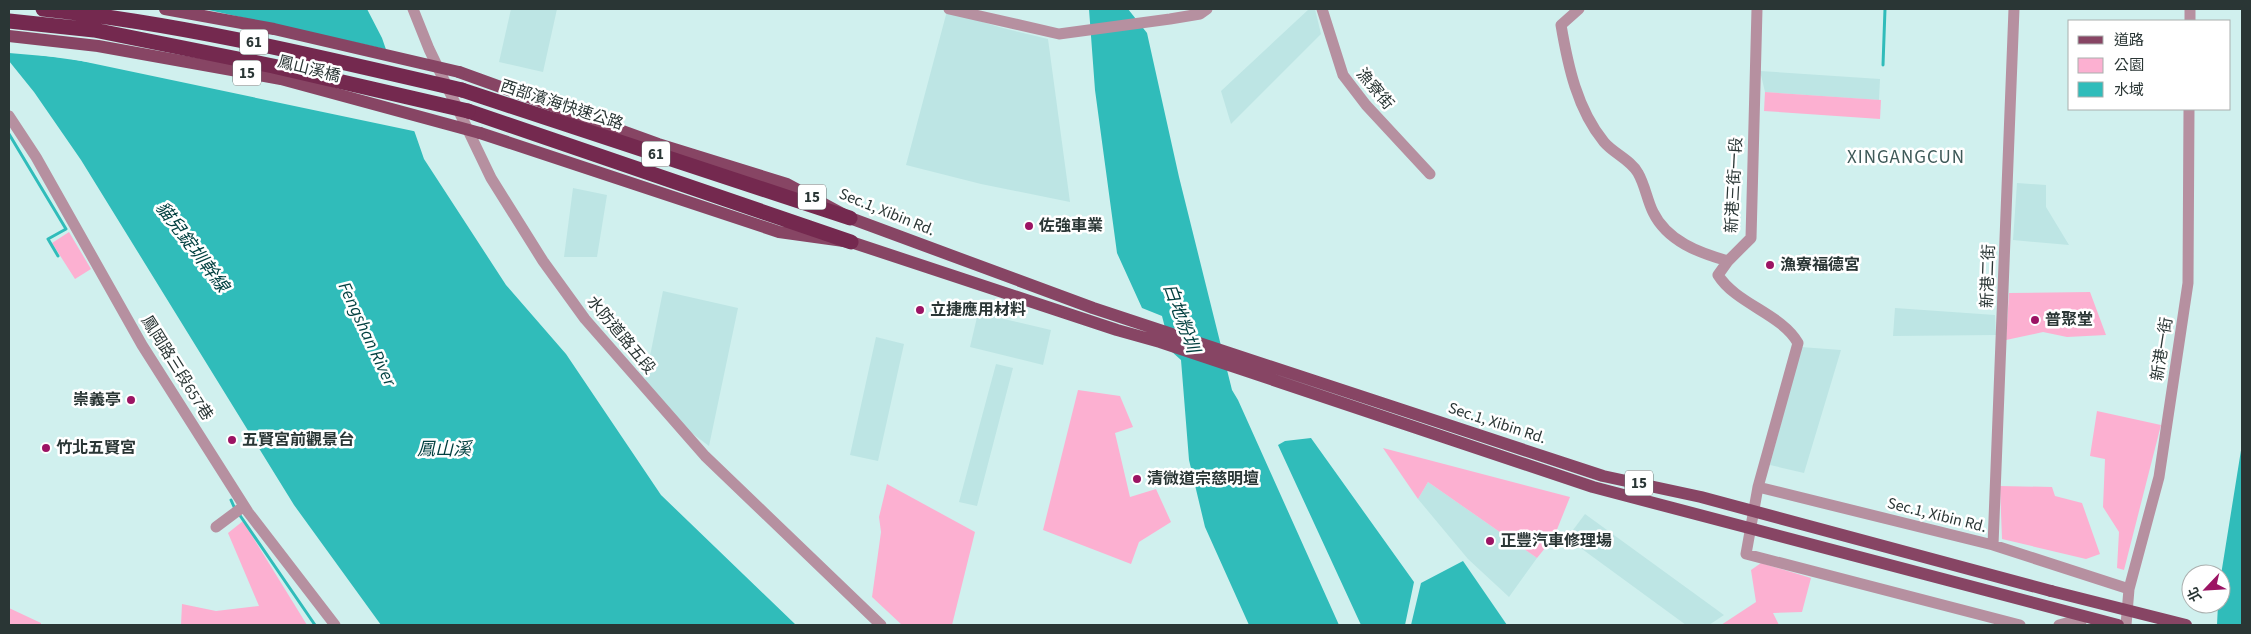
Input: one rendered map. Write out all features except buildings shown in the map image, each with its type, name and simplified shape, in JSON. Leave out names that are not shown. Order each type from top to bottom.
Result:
[{"type":"highway","name":"鳳山溪橋","points":[[43,9],[90,14],[270,45],[462,90]]},
{"type":"highway","name":"鳳山溪橋","points":[[9,21],[94,30],[273,66],[468,111],[851,242]]},
{"type":"highway","name":"西部濱海快速公路","points":[[462,90],[850,218]]},
{"type":"main road","name":"鳳山溪橋","points":[[165,9],[274,29],[459,72]]},
{"type":"main road","name":"鳳山溪橋","points":[[9,36],[98,46],[282,79],[480,133],[779,232],[851,242]]},
{"type":"main road","name":"Sec.1, Xibin Rd.","points":[[459,72],[658,144],[787,184],[850,218],[1093,308],[1253,374],[1594,488],[1751,527],[1870,561],[2118,625]]},
{"type":"main road","name":"15","points":[[851,242],[1117,330],[1161,336]]},
{"type":"main road","name":"Sec.1, Xibin Rd.","points":[[1161,336],[1234,353],[1603,476],[1701,497],[2051,591],[2186,625]]},
{"type":"street","name":"水防道路五段","points":[[413,9],[429,49],[491,178],[543,261],[585,319],[704,456],[881,625]]},
{"type":"street","points":[[949,9],[1059,34],[1170,20],[1200,14],[1207,9]]},
{"type":"street","name":"漁寮街","points":[[1322,9],[1343,75],[1366,106],[1430,174]]},
{"type":"street","points":[[1579,9],[1561,25],[1569,71],[1589,121],[1605,143],[1638,171],[1654,214],[1667,231],[1683,244],[1704,254],[1728,261]]},
{"type":"street","name":"新港三街一段","points":[[1757,9],[1751,238],[1728,261],[1718,275],[1732,293],[1751,302],[1764,314],[1792,332],[1798,343],[1758,487]]},
{"type":"street","name":"新港二街","points":[[1993,545],[2014,9]]},
{"type":"street","name":"新港一街","points":[[2126,625],[2129,589],[2159,477],[2188,283],[2189,110]]},
{"type":"street","name":"鳳岡路三段657巷","points":[[9,116],[36,157],[142,345],[244,506],[335,625]]},
{"type":"street","points":[[1758,487],[1746,554],[2020,625]]},
{"type":"street","name":"Sec.1, Xibin Rd.","points":[[1758,487],[1993,545],[2129,589]]},
{"type":"street","points":[[216,527],[244,506]]},
{"type":"street","points":[[2058,625],[2070,622],[2081,625]]},
{"type":"shaded area","points":[[511,9],[557,9],[543,72],[499,62]]},
{"type":"shaded area","points":[[1309,9],[1315,9],[1321,34],[1231,124],[1221,91]]},
{"type":"shaded area","points":[[947,11],[999,27],[1048,39],[1070,202],[981,184],[906,165]]},
{"type":"shaded area","points":[[1760,71],[1880,79],[1879,100],[1765,92]]},
{"type":"shaded area","points":[[2017,183],[2046,185],[2046,207],[2069,245],[2013,240]]},
{"type":"shaded area","points":[[573,188],[607,195],[597,257],[564,257]]},
{"type":"shaded area","points":[[663,291],[738,308],[709,446],[677,422],[645,381]]},
{"type":"shaded area","points":[[1895,308],[1995,315],[1996,335],[1893,336]]},
{"type":"shaded area","points":[[978,313],[1051,330],[1043,365],[970,347]]},
{"type":"shaded area","points":[[876,337],[904,344],[878,461],[850,455]]},
{"type":"shaded area","points":[[1801,347],[1841,350],[1804,473],[1770,465]]},
{"type":"shaded area","points":[[996,364],[1013,368],[977,506],[959,502]]},
{"type":"shaded area","points":[[1428,482],[1537,558],[1509,597],[1468,559],[1418,499]]},
{"type":"shaded area","points":[[1585,514],[1724,615],[1709,625],[1686,625],[1567,538]]},
{"type":"green space","points":[[1765,92],[1881,100],[1880,119],[1764,111]]},
{"type":"green space","points":[[69,232],[91,269],[75,279],[52,243]]},
{"type":"green space","points":[[2090,292],[2106,335],[2067,337],[2043,332],[2006,340],[2009,293]]},
{"type":"green space","points":[[1078,390],[1120,396],[1133,427],[1115,433],[1130,497],[1156,489],[1171,522],[1139,542],[1131,564],[1043,530]]},
{"type":"green space","points":[[2097,411],[2161,425],[2124,570],[2117,568],[2119,532],[2103,507],[2105,459],[2090,456]]},
{"type":"green space","points":[[1383,448],[1570,497],[1554,537],[1537,558],[1428,482],[1418,499]]},
{"type":"green space","points":[[887,484],[975,532],[952,625],[902,625],[872,597],[881,532],[879,517]]},
{"type":"green space","points":[[2000,486],[2052,487],[2055,496],[2082,503],[2100,554],[2086,559],[2002,539]]},
{"type":"green space","points":[[243,521],[307,625],[181,625],[182,604],[216,611],[259,606],[228,533]]},
{"type":"green space","points":[[1761,563],[1811,578],[1802,612],[1773,613],[1779,625],[1721,625],[1756,602],[1751,570]]},
{"type":"green space","points":[[9,608],[41,623],[41,625],[9,625]]},
{"type":"water","name":"鳳山溪","points":[[98,9],[367,9],[382,38],[424,159],[506,285],[566,354],[661,495],[796,625],[381,625],[294,505],[81,160],[34,92],[9,61],[9,18],[39,55],[117,66]]},
{"type":"water","points":[[1089,9],[1128,9],[1147,33],[1179,177],[1232,390],[1339,625],[1249,625],[1205,527],[1189,460],[1181,360],[1171,351],[1162,316],[1142,308],[1117,253],[1095,90]]},
{"type":"water","points":[[1311,438],[1414,582],[1405,625],[1361,625],[1278,445],[1285,441]]},
{"type":"water","points":[[2242,444],[2242,625],[2217,625],[2218,614],[2231,614],[2231,564],[2223,564]]},
{"type":"water","points":[[1463,561],[1507,625],[1411,625],[1421,583]]},
{"type":"pier","points":[[95,9],[204,9],[389,50],[418,132],[67,58],[9,53],[9,16],[41,53],[113,63]]},
{"type":"waterway","name":"白地粉圳","points":[[1883,65],[1885,9]]},
{"type":"waterway","points":[[9,134],[66,229],[48,239],[58,256]]},
{"type":"waterway","points":[[231,500],[235,509]]},
{"type":"waterway","points":[[239,514],[315,625]]},
{"type":"place","name":"佐強車業","points":[[1029,226]]},
{"type":"place","name":"漁寮福德宮","points":[[1770,265]]},
{"type":"place","name":"立捷應用材料","points":[[920,310]]},
{"type":"place","name":"普聚堂","points":[[2035,320]]},
{"type":"place","name":"崇義亭","points":[[131,400]]},
{"type":"place","name":"五賢宮前觀景台","points":[[232,440]]},
{"type":"place","name":"竹北五賢宮","points":[[46,448]]},
{"type":"place","name":"清微道宗慈明壇","points":[[1137,479]]},
{"type":"place","name":"正豐汽車修理場","points":[[1490,541]]},
{"type":"district","name":"XINGANGCUN","points":[[1906,157]]},
{"type":"water label","name":"貓兒錠圳幹線","points":[[192,247]]},
{"type":"water label","name":"Fengshan River","points":[[367,334]]}]
